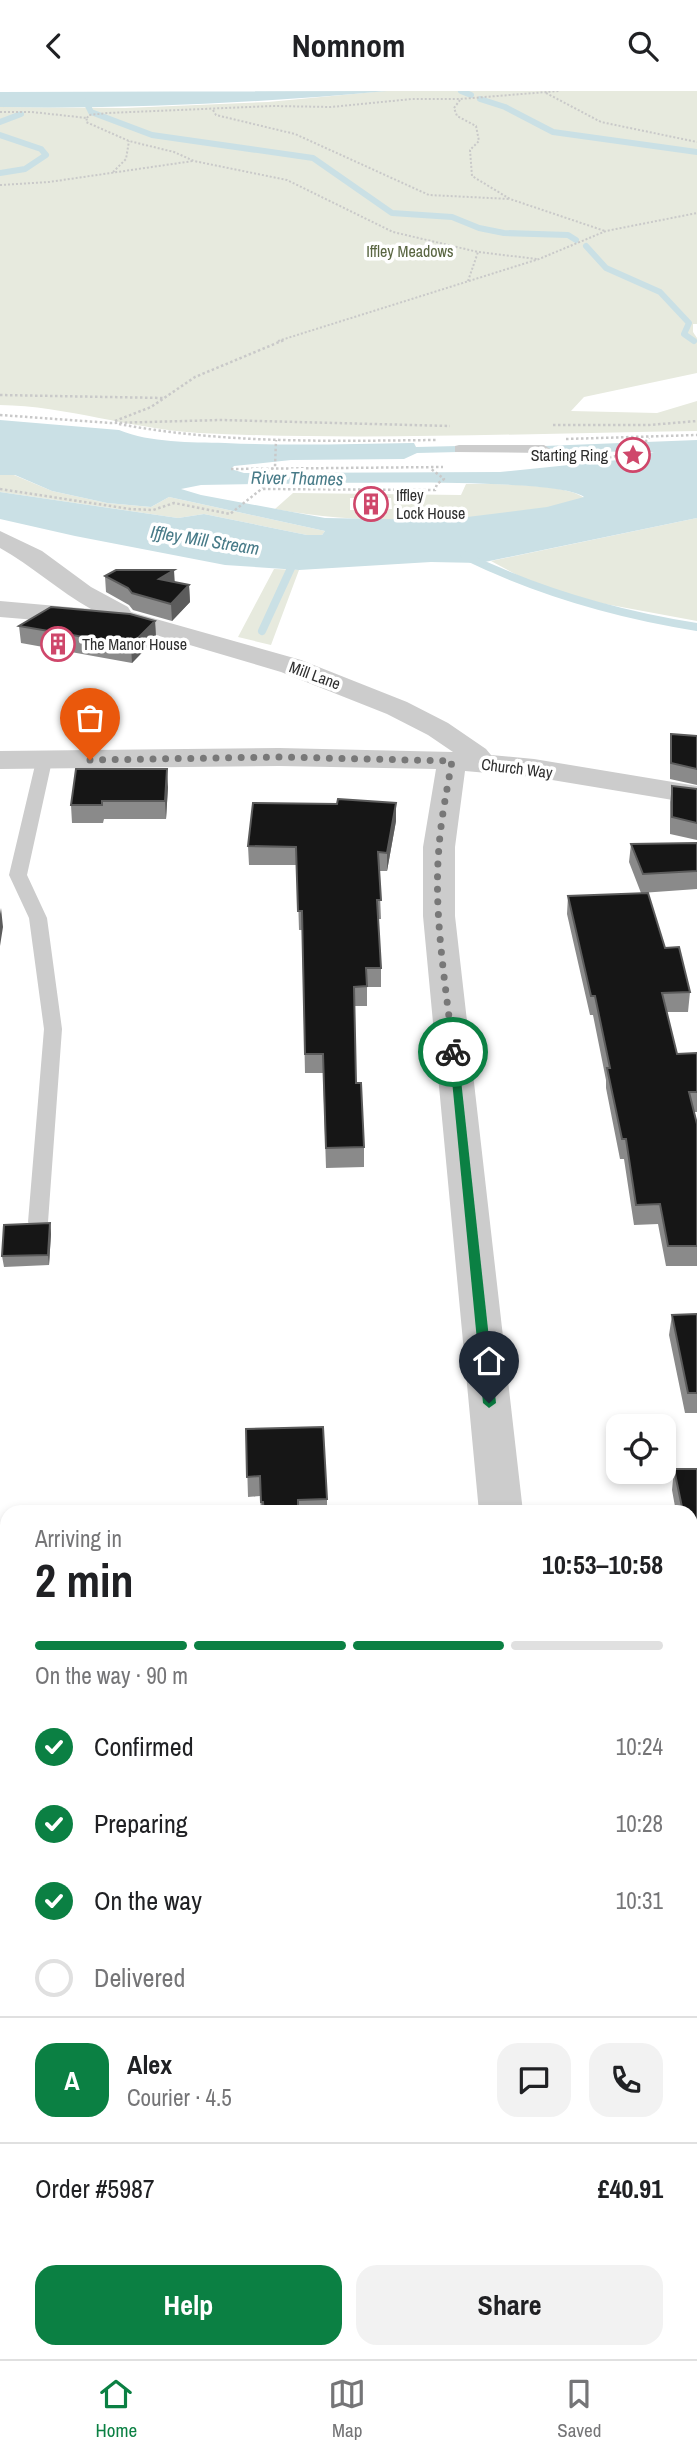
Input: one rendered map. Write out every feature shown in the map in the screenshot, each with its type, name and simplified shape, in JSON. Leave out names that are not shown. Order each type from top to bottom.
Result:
[{"type":"street","name":"Mill Lane","points":[[0,538],[33,557],[82,593],[134,620]]},
{"type":"street","name":"Mill Lane","points":[[0,609],[134,620],[281,662],[340,683],[438,729],[477,755],[464,762]]},
{"type":"street","name":"Church Way","points":[[0,759],[44,761],[279,757],[464,762],[534,768],[697,795]]},
{"type":"street","points":[[464,762],[439,847],[439,916],[500,1505]]},
{"type":"lane","points":[[459,449],[544,449]]},
{"type":"lane","points":[[38,1222],[52,1029],[38,918],[18,876],[44,761]]},
{"type":"path","points":[[0,112],[88,117],[108,113],[331,107],[412,99],[460,99],[559,91]]},
{"type":"path","points":[[545,92],[600,122],[697,142]]},
{"type":"path","points":[[460,99],[454,108],[457,116],[476,126],[479,141],[470,150],[472,176],[510,199],[607,231]]},
{"type":"path","points":[[213,110],[216,115],[295,134],[429,195],[510,199]]},
{"type":"path","points":[[88,117],[86,122],[99,130],[129,141],[174,152],[194,161],[286,180],[393,232],[478,252],[539,259]]},
{"type":"path","points":[[110,174],[123,166],[131,149],[129,141]]},
{"type":"path","points":[[0,185],[64,182],[157,164],[194,161]]},
{"type":"path","points":[[111,423],[151,407],[195,377],[275,342],[539,259],[607,231],[697,213]]},
{"type":"path","points":[[467,282],[478,252]]},
{"type":"path","points":[[0,395],[163,398]]},
{"type":"path","points":[[0,415],[111,423],[176,434],[276,440],[275,464],[267,472],[274,479],[230,514],[174,503],[153,510],[130,509],[0,489]]},
{"type":"path","points":[[111,423],[221,420],[460,426]]},
{"type":"path","points":[[552,425],[649,425],[697,421]]},
{"type":"path","points":[[665,438],[697,435]]},
{"type":"path","points":[[556,461],[634,451],[646,444],[649,438]]},
{"type":"path","points":[[614,455],[618,458],[640,454]]},
{"type":"path","points":[[231,470],[275,464],[455,467]]},
{"type":"path","points":[[262,489],[435,490],[437,484],[444,479],[430,468]]},
{"type":"green space","name":"Iffley Meadows","points":[[385,91],[697,91],[697,324],[693,324],[693,332],[697,338],[697,373],[584,397],[571,411],[657,413],[697,401],[697,431],[385,436],[199,433],[50,409],[0,405],[0,107],[125,108],[268,102]]},
{"type":"green space","points":[[0,475],[14,475],[52,491],[107,503],[151,507],[169,497],[325,531],[322,535],[307,535],[204,514],[178,518],[0,492]]},
{"type":"green space","points":[[466,484],[510,484],[561,489],[584,498],[563,505],[526,511],[432,520],[337,517],[275,509],[293,493],[461,495]],"holes":[[[350,498],[391,498],[392,509],[350,510]]]},
{"type":"green space","points":[[697,518],[697,621],[578,599],[530,582],[491,561]]},
{"type":"green space","points":[[274,569],[299,570],[271,645],[238,637]]},
{"type":"water","points":[[387,91],[194,104],[0,107],[0,92]]},
{"type":"water","points":[[0,420],[119,430],[171,441],[272,444],[414,443],[416,447],[458,446],[459,452],[417,453],[404,459],[291,460],[234,466],[231,469],[244,473],[500,472],[618,460],[654,452],[544,451],[544,446],[697,440],[697,518],[480,563],[431,562],[299,570],[225,565],[0,519],[0,492],[178,518],[204,514],[307,535],[322,535],[325,531],[169,497],[151,507],[107,503],[52,491],[15,475],[0,475]],"holes":[[[484,484],[565,490],[584,497],[547,507],[443,520],[325,518],[181,489],[201,485]]]},
{"type":"building","points":[[116,570],[174,570],[159,579],[189,585],[171,604],[132,593],[105,576]]},
{"type":"building","points":[[51,607],[130,614],[155,621],[131,645],[19,626]]},
{"type":"building","points":[[671,734],[697,736],[697,769],[671,763]]},
{"type":"building","points":[[76,769],[167,769],[165,801],[102,801],[102,805],[71,805]]},
{"type":"building","points":[[672,786],[697,789],[697,823],[672,817]]},
{"type":"building","points":[[338,799],[396,803],[387,853],[378,852],[381,900],[377,900],[381,968],[366,968],[367,986],[354,987],[356,1083],[361,1083],[364,1147],[326,1148],[323,1054],[305,1054],[302,911],[298,911],[296,847],[248,846],[253,803],[337,804]]},
{"type":"building","points":[[697,843],[697,871],[643,874],[631,844]]},
{"type":"building","points":[[648,893],[665,948],[679,947],[690,992],[662,993],[677,1054],[697,1053],[697,1092],[689,1092],[697,1124],[697,1246],[668,1246],[660,1204],[636,1205],[626,1139],[622,1139],[595,996],[591,996],[568,896]]},
{"type":"building","points":[[50,1223],[48,1255],[2,1256],[4,1225]]},
{"type":"building","points":[[697,1314],[697,1393],[688,1393],[672,1315]]},
{"type":"building","points":[[323,1427],[327,1499],[298,1500],[298,1505],[263,1505],[260,1476],[247,1477],[246,1429]]},
{"type":"building","points":[[676,1469],[697,1469],[697,1505],[682,1505]]},
{"type":"waterway","points":[[461,91],[471,95]]},
{"type":"waterway","points":[[480,99],[505,107],[553,132],[697,152]]},
{"type":"waterway","points":[[86,102],[91,112],[152,135],[313,158],[392,213],[452,217],[479,228],[504,233],[568,235],[576,240]]},
{"type":"waterway","points":[[0,122],[21,114]]},
{"type":"waterway","points":[[0,135],[41,149],[46,155],[25,169],[0,173]]},
{"type":"waterway","points":[[586,246],[606,268],[660,292],[689,323],[684,334],[694,341]]},
{"type":"waterway","points":[[262,631],[297,555]]},
{"type":"waterway","points":[[465,556],[549,591],[578,600],[697,627]]},
{"type":"way so far","points":[[90,760],[279,757],[452,761],[439,847],[439,916],[453,1052]]},
{"type":"place","name":"Starting Ring","points":[[633,455]]},
{"type":"place","name":"Iffley Lock House","points":[[371,504]]},
{"type":"place","name":"The Manor House","points":[[58,644]]},
{"type":"route","points":[[453,1052],[489,1403]]},
{"type":"water label","name":"River Thames","points":[[297,478]]},
{"type":"water label","name":"Iffley Mill Stream","points":[[205,540]]}]
